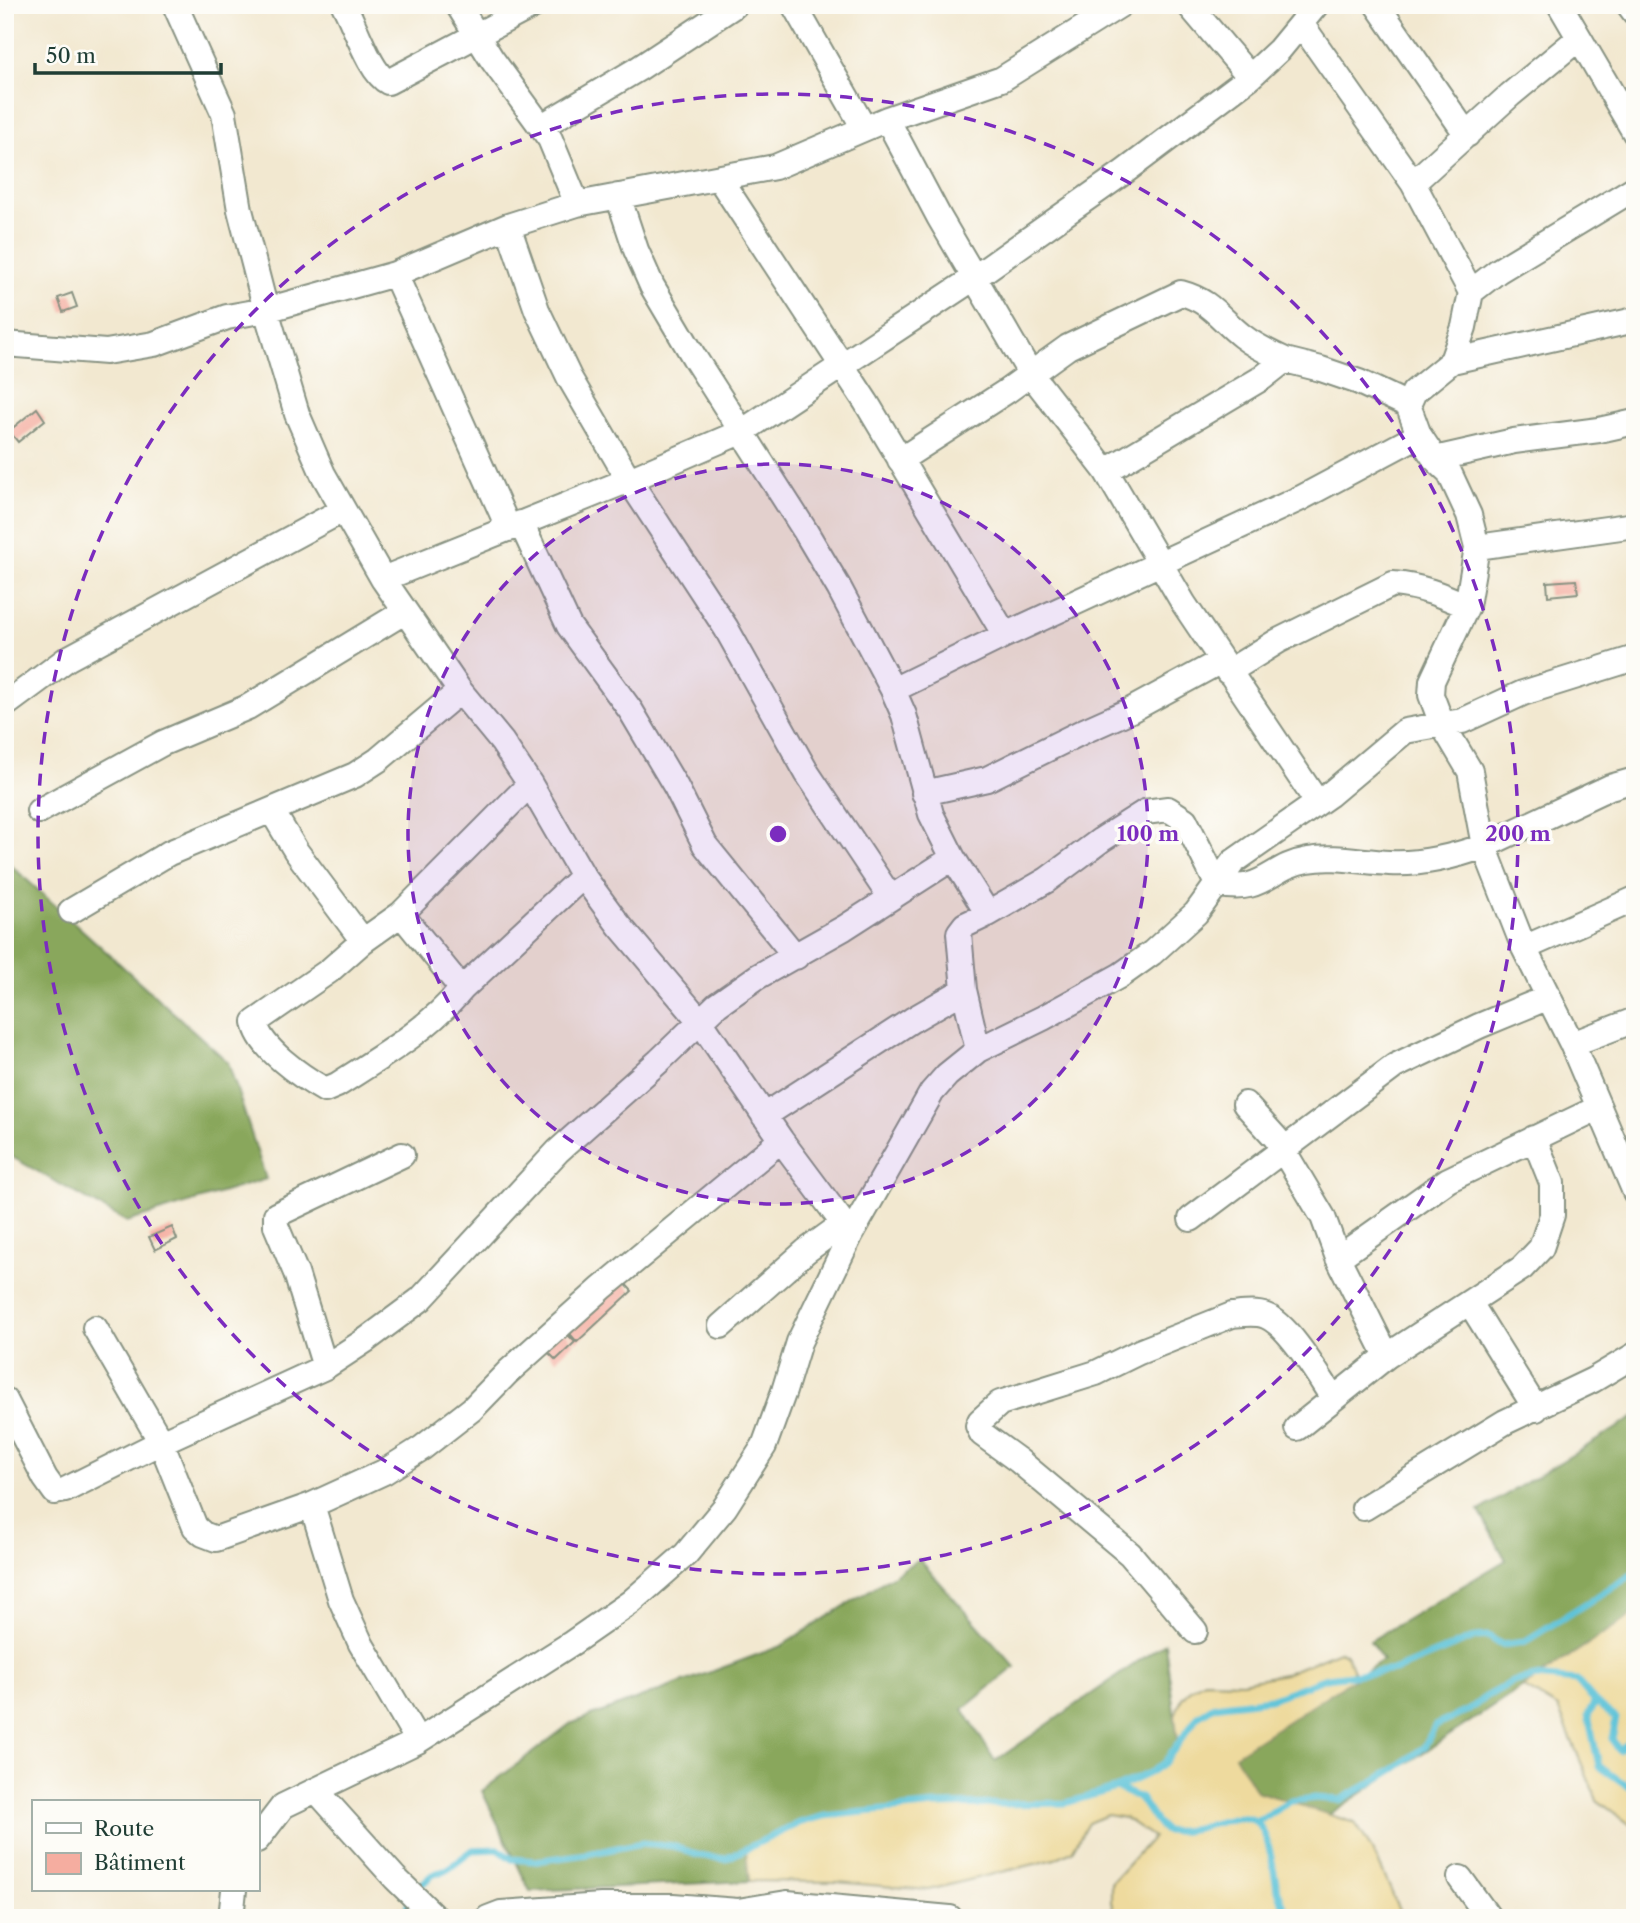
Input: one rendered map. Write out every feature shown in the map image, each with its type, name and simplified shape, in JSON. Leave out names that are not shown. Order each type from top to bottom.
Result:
[{"type":"street","points":[[175,5],[225,114],[240,210],[266,310],[297,414],[323,474],[404,612],[460,691],[502,742],[530,784],[583,876],[619,925],[700,1021],[764,1116],[847,1229]]},
{"type":"street","points":[[344,5],[373,66],[388,82],[534,5]]},
{"type":"street","points":[[458,5],[477,37],[542,126],[557,152],[577,204]]},
{"type":"street","points":[[542,126],[638,69],[735,5]]},
{"type":"street","points":[[794,5],[876,123],[974,278],[1030,373],[1106,471],[1184,604],[1317,802]]},
{"type":"street","points":[[5,344],[106,352],[154,344],[227,317],[266,310],[395,274],[508,226],[577,204],[775,167],[815,152],[876,123],[1002,79],[1120,5]]},
{"type":"street","points":[[1189,5],[1250,77]]},
{"type":"street","points":[[1377,5],[1466,135]]},
{"type":"street","points":[[1560,5],[1635,133]]},
{"type":"street","points":[[1629,5],[1635,13]]},
{"type":"street","points":[[383,579],[629,480],[743,430],[974,278],[1124,172],[1250,77],[1279,50],[1309,15],[1413,183],[1471,292],[1464,327],[1452,360]]},
{"type":"street","points":[[1413,183],[1510,95],[1579,38]]},
{"type":"street","points":[[719,178],[844,366],[1005,635]]},
{"type":"street","points":[[1471,292],[1498,271],[1635,188]]},
{"type":"street","points":[[618,196],[636,250],[652,286],[839,588],[893,690],[905,715],[931,814],[953,858],[988,914]]},
{"type":"street","points":[[508,226],[528,287],[569,377],[629,480],[726,628],[807,773],[890,898]]},
{"type":"street","points":[[395,274],[515,526],[569,626],[631,711],[676,787],[705,845],[796,957]]},
{"type":"street","points":[[900,460],[1007,391],[1068,347],[1181,293],[1200,298],[1242,336],[1260,348],[1285,360],[1359,382],[1408,405],[1419,435],[1435,459],[1449,472],[1469,515],[1477,547],[1467,606],[1432,681],[1431,695],[1442,723],[1470,771],[1484,846],[1524,948],[1572,1044],[1598,1108],[1626,1146],[1635,1192]]},
{"type":"street","points":[[1408,405],[1414,392],[1452,360],[1635,320]]},
{"type":"street","points":[[1106,471],[1262,378],[1285,360]]},
{"type":"street","points":[[1435,459],[1514,441],[1599,430],[1635,422]]},
{"type":"street","points":[[893,690],[1301,498],[1419,435]]},
{"type":"street","points":[[5,705],[67,659],[343,510]]},
{"type":"street","points":[[1477,547],[1635,525]]},
{"type":"street","points":[[924,793],[988,779],[1393,584],[1434,591],[1467,606]]},
{"type":"street","points":[[39,811],[163,743],[248,707],[404,612]]},
{"type":"street","points":[[259,1837],[283,1806],[418,1741],[631,1602],[686,1554],[725,1507],[764,1446],[799,1342],[847,1229],[932,1092],[947,1075],[978,1049],[1043,1018],[1121,975],[1141,960],[1196,913],[1233,862],[1358,772],[1405,731],[1462,721],[1522,693],[1635,658]]},
{"type":"street","points":[[72,911],[169,853],[355,775],[378,760],[460,691]]},
{"type":"street","points":[[1217,884],[1231,887],[1257,885],[1294,863],[1310,859],[1392,864],[1457,856],[1610,787],[1635,780]]},
{"type":"street","points":[[530,784],[401,914],[329,971],[255,1022],[256,1030],[279,1056],[304,1078],[325,1090],[337,1085],[411,1038],[583,876]]},
{"type":"street","points":[[978,1049],[964,990],[960,933],[965,925],[1047,880],[1101,840],[1146,812],[1168,809],[1185,820],[1217,884]]},
{"type":"street","points":[[272,811],[304,862],[363,942]]},
{"type":"street","points":[[5,1400],[45,1478],[55,1492],[65,1490],[161,1441],[325,1367],[421,1299],[558,1151],[717,1005],[757,977],[796,957],[953,858]]},
{"type":"street","points":[[1524,948],[1635,899]]},
{"type":"street","points":[[401,914],[462,989]]},
{"type":"street","points":[[764,1116],[912,1020],[964,990]]},
{"type":"street","points":[[1191,1219],[1395,1066],[1479,1026],[1549,998]]},
{"type":"street","points":[[1572,1044],[1635,1020]]},
{"type":"street","points":[[1245,1104],[1269,1129],[1323,1217],[1338,1258],[1387,1356]]},
{"type":"street","points":[[1338,1258],[1448,1180],[1598,1108]]},
{"type":"street","points":[[1297,1428],[1387,1356],[1522,1268],[1541,1248],[1552,1215],[1552,1183],[1534,1138]]},
{"type":"street","points":[[95,1328],[161,1441],[195,1527],[203,1534],[216,1539],[312,1505],[384,1472],[422,1448],[472,1409],[508,1372],[602,1288],[781,1140]]},
{"type":"street","points":[[325,1367],[296,1273],[276,1226],[276,1215],[402,1155]]},
{"type":"street","points":[[722,1326],[806,1251],[847,1229]]},
{"type":"street","points":[[1470,1303],[1536,1409]]},
{"type":"street","points":[[1195,1631],[1130,1554],[982,1434],[978,1426],[980,1422],[1000,1403],[1096,1373],[1139,1352],[1232,1315],[1266,1316],[1284,1329],[1333,1398]]},
{"type":"street","points":[[1364,1508],[1505,1422],[1593,1380],[1635,1355]]},
{"type":"street","points":[[312,1505],[341,1600],[361,1644],[418,1741]]},
{"type":"street","points":[[316,1790],[395,1878],[436,1918]]},
{"type":"street","points":[[1460,1878],[1489,1918]]},
{"type":"street","points":[[230,1918],[234,1892]]},
{"type":"street","points":[[488,1918],[502,1913],[601,1906],[673,1906],[738,1911],[787,1903],[950,1918]]},
{"type":"green space","points":[[5,860],[228,1062],[266,1179],[127,1222],[5,1153]]},
{"type":"green space","points":[[1635,1417],[1635,1613],[1328,1815],[1256,1791],[1234,1755],[1383,1660],[1370,1641],[1506,1560],[1479,1511]]},
{"type":"green space","points":[[919,1559],[1015,1667],[963,1709],[995,1761],[1165,1643],[1178,1742],[1165,1762],[1151,1772],[1117,1788],[1066,1803],[935,1805],[824,1816],[799,1823],[746,1850],[749,1881],[530,1891],[482,1791],[570,1724],[781,1646]]},
{"type":"sand","points":[[1635,1613],[1635,1828],[1597,1800],[1558,1708],[1523,1687]]},
{"type":"sand","points":[[1339,1651],[1346,1654],[1356,1677],[1235,1755],[1256,1791],[1355,1823],[1376,1857],[1402,1918],[1116,1918],[1111,1902],[1111,1883],[1153,1837],[1125,1818],[1107,1815],[1088,1823],[1072,1851],[1055,1859],[928,1890],[837,1882],[749,1881],[746,1850],[799,1823],[824,1816],[935,1805],[1066,1803],[1117,1788],[1151,1772],[1165,1762],[1178,1742],[1175,1715],[1182,1698],[1190,1689],[1204,1681],[1242,1682],[1284,1674]]},
{"type":"building","points":[[72,293],[77,307],[63,312],[58,298]]},
{"type":"building","points":[[37,408],[45,420],[18,442],[9,431]]},
{"type":"building","points":[[1576,580],[1578,593],[1548,596],[1547,582]]},
{"type":"building","points":[[172,1227],[177,1239],[155,1250],[149,1237]]},
{"type":"building","points":[[620,1278],[632,1291],[577,1342],[565,1328]]},
{"type":"building","points":[[562,1329],[575,1342],[556,1360],[543,1347]]},
{"type":"waterway","points":[[403,1918],[414,1891],[432,1875],[448,1869],[473,1850],[498,1849],[512,1859],[535,1861],[642,1843],[673,1846],[697,1855],[725,1859],[799,1823],[824,1816],[935,1805],[1066,1803],[1117,1788],[1151,1772],[1165,1762],[1198,1716],[1214,1706],[1270,1699],[1326,1678],[1395,1670],[1476,1637],[1488,1636],[1502,1645],[1524,1642],[1635,1573]]},
{"type":"waterway","points":[[1256,1822],[1291,1801],[1316,1798],[1340,1800],[1366,1786],[1424,1747],[1435,1726],[1469,1710],[1512,1682],[1535,1677],[1577,1681],[1595,1702],[1616,1718],[1612,1739],[1619,1750],[1635,1739]]},
{"type":"waterway","points":[[1595,1702],[1588,1715],[1599,1766],[1635,1791]]},
{"type":"waterway","points":[[1117,1788],[1140,1798],[1165,1831],[1187,1830],[1239,1818],[1255,1821],[1267,1842],[1277,1887],[1289,1918]]}]
